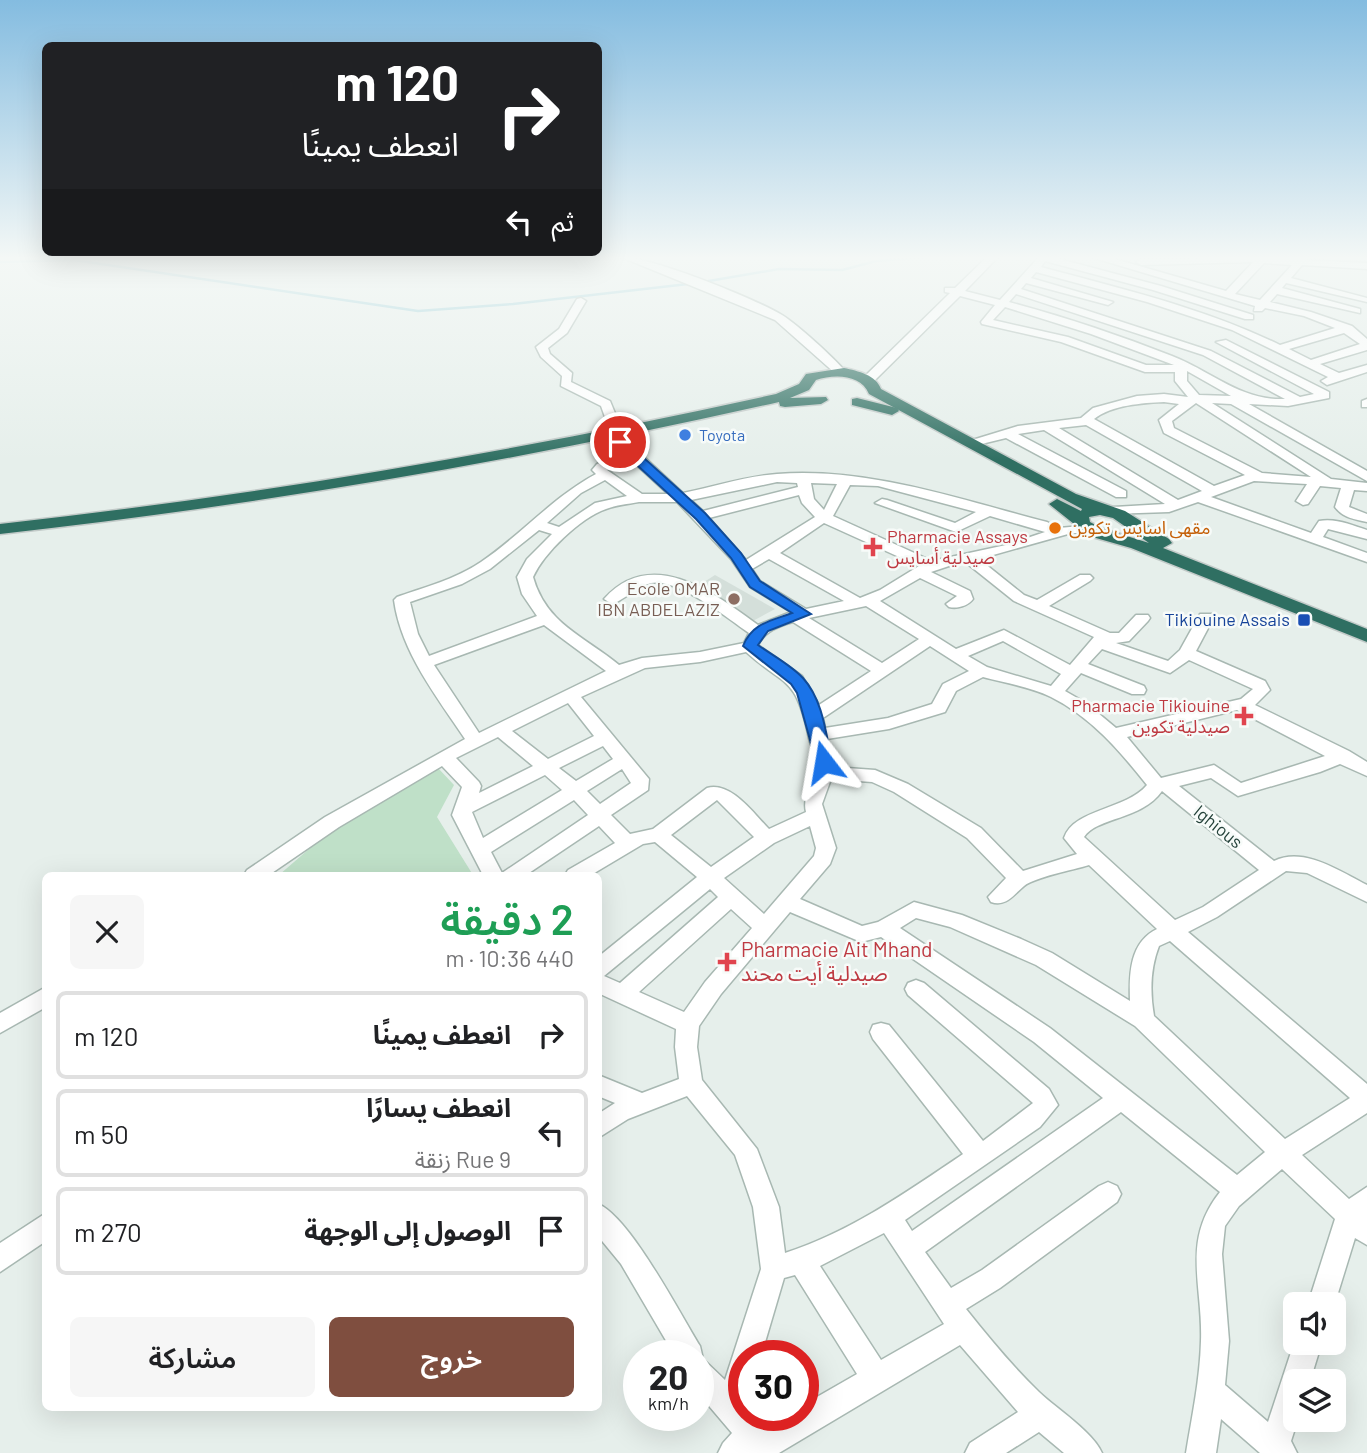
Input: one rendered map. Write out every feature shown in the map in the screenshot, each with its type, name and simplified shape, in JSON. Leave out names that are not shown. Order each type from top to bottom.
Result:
[{"type":"highway","points":[[0,529],[391,475],[617,438],[780,397],[808,382],[839,372],[868,382],[1046,485],[1131,523],[1157,541],[1367,625]]},
{"type":"highway","points":[[808,382],[809,394],[915,420],[1108,535],[1178,560],[1367,636]]},
{"type":"highway","points":[[0,538],[353,490],[783,404],[839,402],[868,382]]},
{"type":"highway","points":[[1083,522],[1084,514],[1106,511]]},
{"type":"highway","points":[[1108,535],[1124,534],[1131,523]]},
{"type":"street","points":[[567,325],[563,331],[544,344],[543,351],[568,375],[565,383],[606,404],[617,438],[633,456],[700,516],[736,556],[755,584],[881,670]]},
{"type":"street","points":[[788,325],[813,352],[839,372]]},
{"type":"street","points":[[868,382],[921,325]]},
{"type":"street","points":[[1002,325],[1074,342],[1145,369],[1187,368]]},
{"type":"street","points":[[1075,325],[1187,368],[1252,401]]},
{"type":"street","points":[[1074,342],[1089,325]]},
{"type":"street","points":[[1165,325],[1183,334],[1207,353],[1297,400]]},
{"type":"street","points":[[1183,334],[1194,325]]},
{"type":"street","points":[[1227,325],[1337,377]]},
{"type":"street","points":[[1240,325],[1187,368],[1181,381],[1194,400],[1323,481]]},
{"type":"street","points":[[1309,364],[1367,345],[1341,325]]},
{"type":"street","points":[[1279,349],[1347,327]]},
{"type":"street","points":[[974,444],[1007,433],[1085,421],[1097,411],[1137,400],[1164,398],[1252,401],[1297,400],[1324,396],[1310,386],[1222,342]]},
{"type":"street","points":[[808,382],[814,369],[813,352]]},
{"type":"street","points":[[1310,386],[1367,368]]},
{"type":"street","points":[[1194,400],[1165,419],[1168,430],[1259,476],[1367,487]]},
{"type":"street","points":[[1234,401],[1367,477]]},
{"type":"street","points":[[1085,421],[1205,494],[1314,540],[1367,558]]},
{"type":"street","points":[[1046,426],[1178,506]]},
{"type":"street","points":[[1007,433],[1121,494]]},
{"type":"street","points":[[633,456],[599,470],[639,499]]},
{"type":"street","points":[[1079,470],[1107,461]]},
{"type":"street","points":[[475,740],[425,663],[402,611],[402,600],[457,581],[485,566],[576,490],[604,475]]},
{"type":"street","points":[[1106,511],[1151,511],[1178,506],[1259,476]]},
{"type":"street","points":[[617,672],[544,619],[527,586],[527,569],[562,532],[594,508],[639,499],[680,498],[748,482],[804,483],[846,479],[878,482],[1046,527],[1057,533]]},
{"type":"street","points":[[742,568],[770,553],[834,508],[846,479]]},
{"type":"street","points":[[1303,501],[1323,481]]},
{"type":"street","points":[[700,516],[804,483]]},
{"type":"street","points":[[804,483],[807,500],[823,517],[926,569],[965,594],[965,599],[954,604]]},
{"type":"street","points":[[1348,485],[1348,496],[1342,507],[1347,513],[1367,518]]},
{"type":"street","points":[[882,503],[956,528],[987,512]]},
{"type":"street","points":[[1131,523],[1151,511]]},
{"type":"street","points":[[258,872],[332,822],[444,757],[617,672],[642,663],[699,657],[753,639],[799,615],[864,602],[926,569],[1057,533],[1083,522]]},
{"type":"street","points":[[1314,540],[1324,524],[1331,523],[1367,535]]},
{"type":"street","points":[[537,525],[562,532]]},
{"type":"street","name":"Ighious","points":[[770,553],[864,602],[981,671],[1055,692],[1080,707],[1114,734],[1161,784],[1272,870]]},
{"type":"street","points":[[968,557],[995,580],[1036,607],[1100,633],[1101,640]]},
{"type":"street","points":[[612,599],[647,580],[664,578],[710,601],[796,680],[805,692],[815,725],[824,772],[813,804],[814,816],[826,848],[823,859],[713,988],[688,1024],[687,1058],[691,1084],[729,1126],[750,1160],[766,1207],[774,1269],[752,1340]]},
{"type":"street","points":[[1036,607],[1085,578]]},
{"type":"street","points":[[1101,640],[1166,668],[1187,653],[1206,617]]},
{"type":"street","points":[[1055,692],[1101,640],[1123,638],[1142,618]]},
{"type":"street","points":[[425,663],[544,619]]},
{"type":"street","points":[[955,654],[1004,635],[1075,671],[1138,690]]},
{"type":"street","points":[[815,725],[881,670],[930,639]]},
{"type":"street","points":[[1187,653],[1259,685],[1262,690],[1244,706]]},
{"type":"street","points":[[815,725],[889,723],[939,708],[949,688],[981,671]]},
{"type":"street","points":[[516,872],[584,829],[641,786],[640,779],[570,695]]},
{"type":"street","points":[[1114,734],[1234,704],[1244,706],[1343,755],[1367,770]]},
{"type":"street","points":[[499,729],[576,791],[627,843]]},
{"type":"street","points":[[462,810],[606,737]]},
{"type":"street","points":[[1201,1453],[1210,1391],[1215,1325],[1209,1250],[1211,1231],[1218,1214],[1238,1191],[1283,1155],[1367,1099],[1089,858],[1074,838],[1076,831],[1140,802],[1161,784],[1214,771],[1238,790],[1314,768],[1343,755]]},
{"type":"street","points":[[444,757],[472,786],[462,810],[463,822],[491,872]]},
{"type":"street","points":[[479,850],[624,760]]},
{"type":"street","points":[[824,772],[875,776],[901,788],[974,834],[1017,880]]},
{"type":"street","points":[[580,872],[627,843],[658,835],[714,792],[723,796],[767,838]]},
{"type":"street","points":[[602,967],[709,878],[767,838],[814,816]]},
{"type":"street","points":[[658,835],[685,854],[765,928]]},
{"type":"street","points":[[998,897],[1017,880],[1089,858]]},
{"type":"street","points":[[1143,1020],[1141,985],[1147,948],[1158,935],[1230,900],[1272,870],[1283,864],[1310,866],[1367,894]]},
{"type":"street","points":[[622,994],[730,898]]},
{"type":"street","points":[[787,902],[853,932],[869,934],[914,910],[965,924],[1044,959],[1143,1020],[1283,1155],[1361,1216],[1326,1292]]},
{"type":"street","points":[[884,928],[1042,1035],[1238,1191]]},
{"type":"street","points":[[602,985],[688,1024]]},
{"type":"street","points":[[774,1269],[802,1262],[888,1216],[980,1156],[1042,1111],[1044,1101],[916,989]]},
{"type":"street","points":[[0,1024],[42,998]]},
{"type":"street","points":[[881,1032],[980,1156]]},
{"type":"street","points":[[602,1126],[640,1102],[691,1084]]},
{"type":"street","points":[[602,1087],[640,1102]]},
{"type":"street","points":[[908,1249],[1123,1097]]},
{"type":"street","points":[[714,1393],[749,1440],[877,1379],[1031,1252],[1108,1194]]},
{"type":"street","points":[[888,1216],[955,1317],[1042,1413],[1087,1453]]},
{"type":"street","points":[[602,1221],[630,1255],[680,1340]]},
{"type":"street","points":[[0,1259],[42,1228]]},
{"type":"street","points":[[802,1262],[877,1379]]},
{"type":"street","points":[[1210,1391],[1278,1449],[1283,1429]]},
{"type":"street","points":[[980,1453],[1042,1413]]},
{"type":"shaded area","name":"Ecole OMAR IBN ABDELAZIZ","points":[[715,575],[775,609],[751,622],[693,589]]},
{"type":"green space","points":[[438,768],[454,785],[437,817],[471,872],[282,872],[324,836]]},
{"type":"place","name":"Toyota","points":[[685,435]]},
{"type":"place","name":"مقهى اسايس تكوين","points":[[1055,528]]},
{"type":"place","name":"Pharmacie Assays صيدلية أسايس","points":[[873,547]]},
{"type":"place","name":"Ecole OMAR IBN ABDELAZIZ","points":[[734,599]]},
{"type":"place","name":"Tikiouine Assais","points":[[1304,620]]},
{"type":"place","name":"Pharmacie Tikiouine صيدلية تكوين","points":[[1244,716]]},
{"type":"place","name":"Pharmacie Ait Mhand صيدلية أيت محند","points":[[727,962]]},
{"type":"route","points":[[620,442],[720,537],[755,584],[804,614],[763,628],[751,640],[750,646],[765,660],[796,680],[805,692],[814,716],[824,762]]}]
